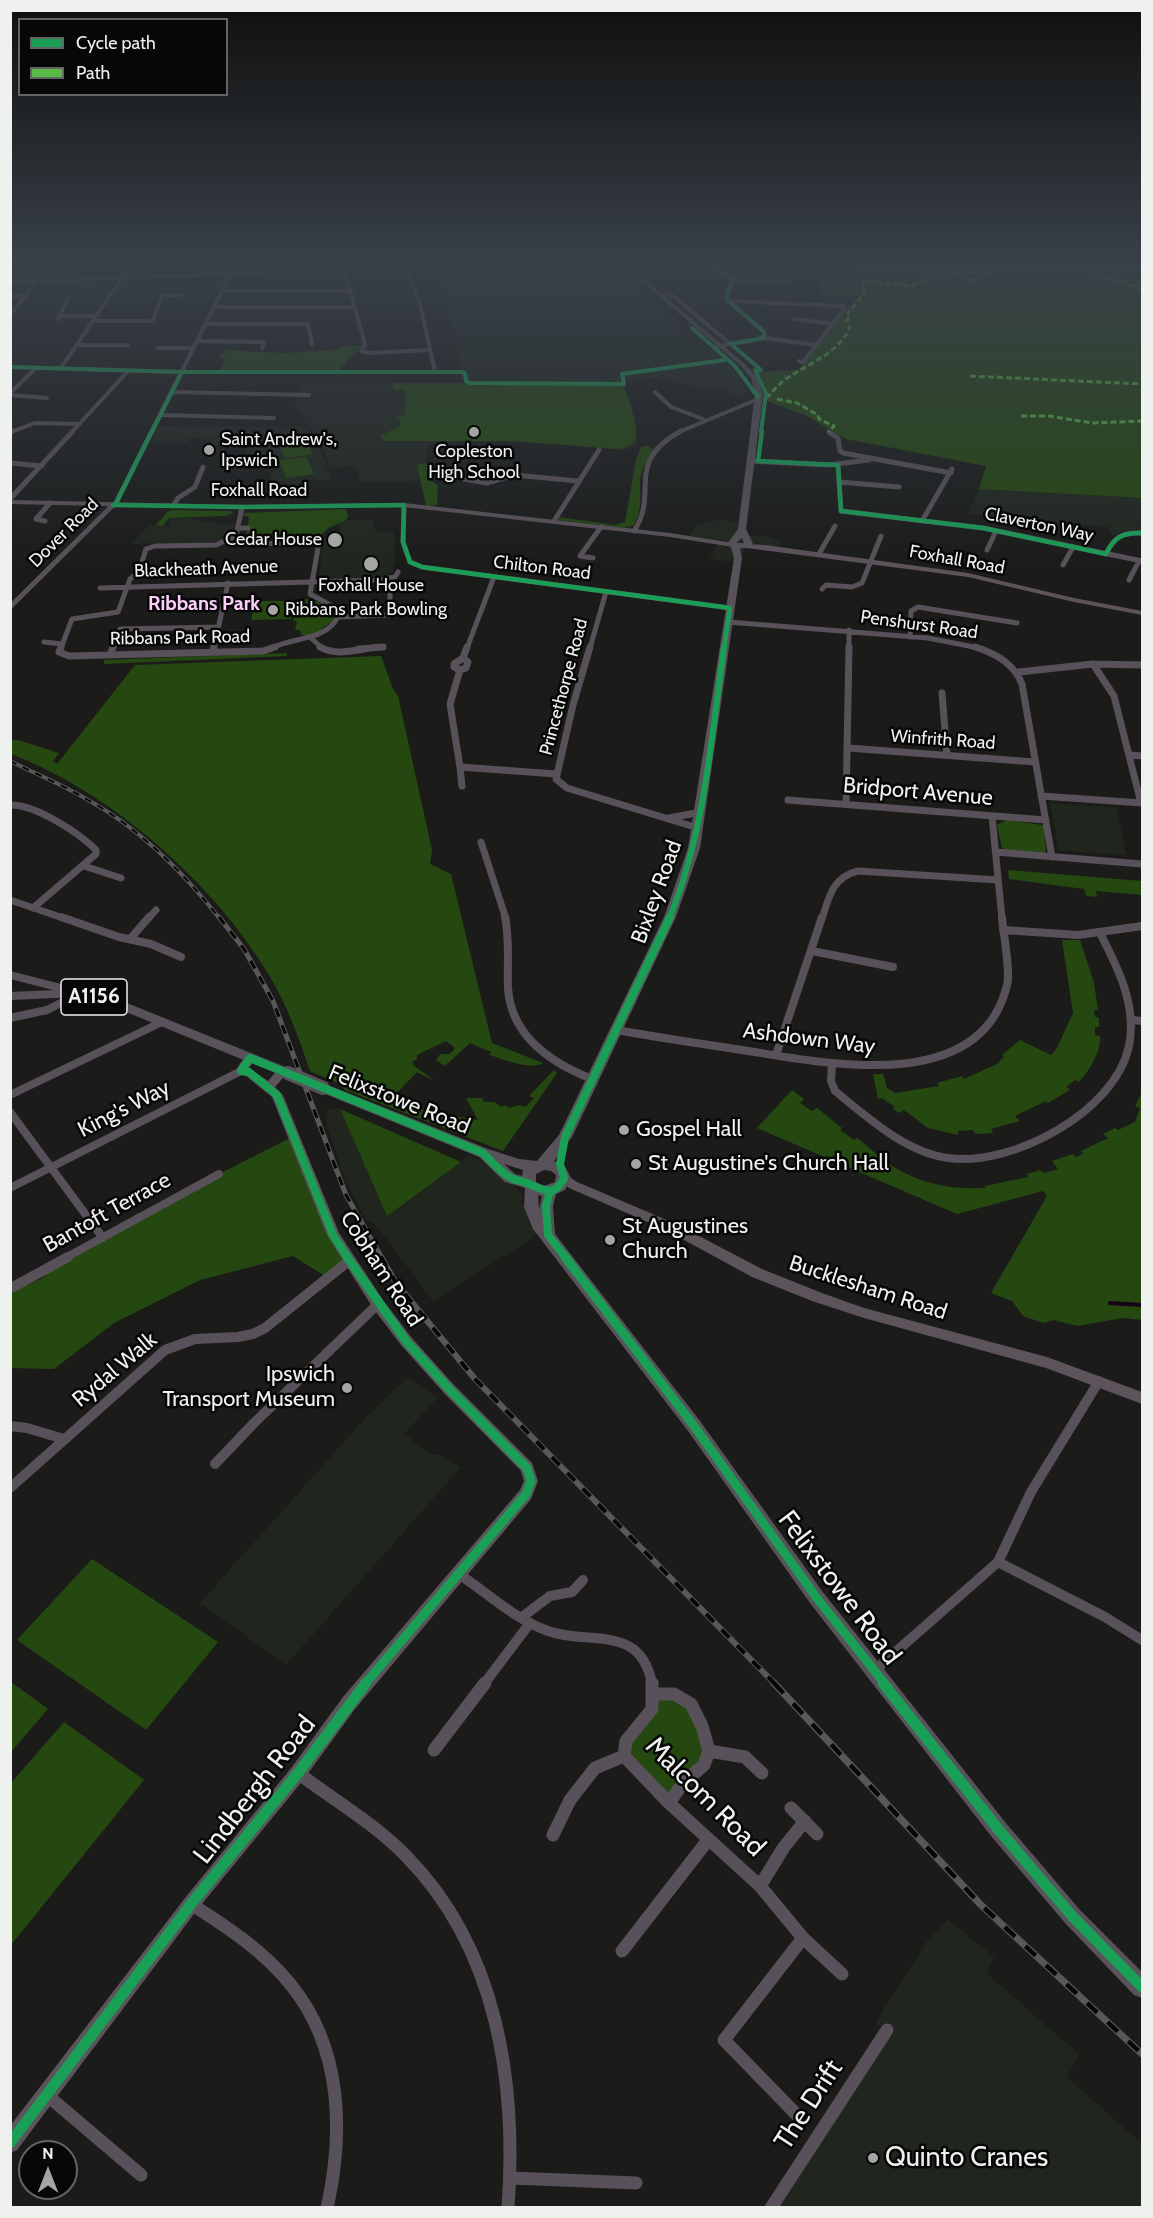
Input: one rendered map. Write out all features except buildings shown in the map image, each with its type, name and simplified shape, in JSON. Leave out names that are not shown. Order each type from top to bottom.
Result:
[{"type":"main road","points":[[732,364],[741,372],[757,401]]},
{"type":"main road","points":[[734,543],[742,529],[759,394],[754,378],[737,364]]},
{"type":"main road","points":[[734,543],[747,544],[742,529]]},
{"type":"main road","name":"Bixley Road","points":[[734,543],[738,558]]},
{"type":"main road","name":"Bixley Road","points":[[539,1166],[548,1159],[565,1137],[670,917],[687,870],[701,812],[738,558],[747,544]]},
{"type":"main road","name":"Felixstowe Road","points":[[10,975],[108,1000],[483,1153],[519,1164],[539,1166]]},
{"type":"main road","name":"Bixley Road","points":[[557,1182],[565,1137]]},
{"type":"main road","name":"Felixstowe Road","points":[[483,1153],[510,1178],[530,1185],[533,1216],[538,1227],[548,1235],[699,1433],[816,1597],[1036,1875],[1084,1929],[1143,1987]]},
{"type":"main road","points":[[548,1235],[546,1206],[557,1182],[552,1165],[539,1166],[530,1172],[530,1185],[540,1191],[557,1182]]},
{"type":"street","points":[[61,368],[64,364]]},
{"type":"street","points":[[182,372],[186,364]]},
{"type":"street","points":[[433,364],[435,372]]},
{"type":"street","points":[[10,367],[182,372],[461,372]]},
{"type":"street","points":[[10,394],[36,368]]},
{"type":"street","points":[[11,502],[129,370]]},
{"type":"street","name":"Dover Road","points":[[10,607],[114,505],[182,372]]},
{"type":"street","points":[[172,392],[309,395]]},
{"type":"street","points":[[655,392],[664,405],[703,419]]},
{"type":"street","points":[[10,394],[47,398]]},
{"type":"street","points":[[634,531],[640,522],[652,452],[703,419],[757,401]]},
{"type":"street","points":[[161,415],[275,418]]},
{"type":"street","points":[[10,433],[28,423],[80,424]]},
{"type":"street","points":[[829,432],[838,438],[840,451],[952,471],[922,521]]},
{"type":"street","points":[[554,521],[599,450]]},
{"type":"street","points":[[750,461],[838,465],[875,459]]},
{"type":"street","points":[[10,463],[42,466]]},
{"type":"street","points":[[838,465],[839,482],[899,487]]},
{"type":"street","points":[[173,506],[178,498],[195,487],[203,467]]},
{"type":"street","points":[[464,479],[487,483],[514,475],[578,481]]},
{"type":"street","name":"Claverton Way","points":[[839,482],[841,511],[966,526],[1141,561],[1129,580]]},
{"type":"street","name":"Foxhall Road","points":[[11,502],[242,507],[404,505],[734,543]]},
{"type":"street","points":[[45,520],[36,519],[50,503]]},
{"type":"street","name":"Chilton Road","points":[[404,505],[402,542],[410,562],[428,568],[730,608]]},
{"type":"street","points":[[242,507],[236,536],[246,543],[319,542],[312,597],[333,606],[338,617],[390,615],[390,594]]},
{"type":"street","points":[[819,554],[835,526]]},
{"type":"street","points":[[593,558],[580,555],[601,527]]},
{"type":"street","points":[[238,528],[248,528]]},
{"type":"street","name":"Claverton Way","points":[[996,531],[988,548],[997,549]]},
{"type":"street","points":[[1106,554],[1113,539],[1143,533]]},
{"type":"street","name":"Ribbans Park Road","points":[[236,536],[216,545],[149,547],[146,549],[139,572],[130,579],[118,612],[72,619],[59,652],[63,655],[110,655],[263,651],[280,644],[311,638],[333,627],[338,617]]},
{"type":"street","points":[[822,589],[826,585],[859,586],[862,584],[881,536]]},
{"type":"street","name":"Foxhall Road","points":[[747,544],[968,575],[1074,600],[1143,613]]},
{"type":"street","name":"Claverton Way","points":[[1064,565],[1072,549]]},
{"type":"street","name":"Blackheath Avenue","points":[[100,588],[379,580],[397,575],[402,579]]},
{"type":"street","points":[[462,786],[450,704],[460,670],[466,668],[468,662],[463,658],[495,577]]},
{"type":"street","points":[[213,652],[228,583]]},
{"type":"street","name":"Princethorpe Road","points":[[606,592],[573,705],[556,774],[558,782],[567,788],[698,828]]},
{"type":"street","points":[[910,637],[911,611],[918,607],[1008,619],[1017,623]]},
{"type":"street","name":"Penshurst Road","points":[[728,622],[849,630],[958,642],[980,648],[1019,672]]},
{"type":"street","points":[[110,655],[120,629],[218,627]]},
{"type":"street","points":[[846,804],[849,630]]},
{"type":"street","points":[[311,638],[322,650],[341,654],[383,647]]},
{"type":"street","name":"Ribbans Park Road","points":[[44,642],[62,644]]},
{"type":"street","points":[[1041,796],[1142,803],[1114,696],[1093,664]]},
{"type":"street","points":[[1052,857],[1019,672],[1093,664],[1143,665]]},
{"type":"street","points":[[942,693],[947,755]]},
{"type":"street","name":"Winfrith Road","points":[[848,748],[1035,762]]},
{"type":"street","points":[[1130,755],[1143,756]]},
{"type":"street","points":[[460,767],[556,774]]},
{"type":"street","name":"Bridport Avenue","points":[[787,799],[1046,820]]},
{"type":"street","points":[[11,804],[57,821],[92,846],[96,854],[33,908]]},
{"type":"street","name":"Princethorpe Road","points":[[669,818],[701,812]]},
{"type":"street","name":"Ashdown Way","points":[[617,1030],[832,1064],[879,1066],[915,1062],[952,1050],[982,1031],[997,1014],[1008,984],[992,816]]},
{"type":"street","points":[[481,842],[503,907],[508,934],[510,1005],[518,1025],[527,1038],[545,1055],[592,1079]]},
{"type":"street","points":[[996,852],[1143,864]]},
{"type":"street","points":[[84,866],[121,878]]},
{"type":"street","points":[[776,1056],[836,882],[852,872],[879,870],[998,880]]},
{"type":"street","points":[[10,900],[119,937],[130,938],[165,949],[181,957]]},
{"type":"street","points":[[130,938],[156,910]]},
{"type":"street","points":[[1004,930],[1064,935],[1100,933],[1143,926]]},
{"type":"street","points":[[832,1064],[831,1081],[835,1091],[908,1145],[924,1153],[947,1158],[994,1156],[1026,1146],[1061,1127],[1101,1098],[1117,1076],[1128,1054],[1132,1020],[1125,986],[1118,965],[1100,933]]},
{"type":"street","points":[[812,951],[893,966]]},
{"type":"street","points":[[10,996],[80,993]]},
{"type":"street","points":[[10,1018],[32,1016],[52,1009],[80,993]]},
{"type":"street","points":[[1132,1020],[1143,1021]]},
{"type":"street","points":[[10,1095],[162,1022]]},
{"type":"street","name":"King's Way","points":[[10,1188],[241,1071],[250,1058]]},
{"type":"street","name":"Cobham Road","points":[[241,1071],[249,1072],[277,1095],[333,1235],[378,1304],[406,1341],[449,1389],[527,1468]]},
{"type":"street","points":[[269,1087],[286,1072]]},
{"type":"street","points":[[10,1112],[103,1238]]},
{"type":"street","name":"Bantoft Terrace","points":[[13,1287],[219,1174]]},
{"type":"street","name":"Bucklesham Road","points":[[557,1182],[592,1193],[669,1226],[757,1273],[817,1297],[864,1313],[1047,1363],[1143,1398]]},
{"type":"street","name":"Rydal Walk","points":[[10,1488],[165,1350],[195,1339],[238,1337],[259,1331],[350,1260]]},
{"type":"street","points":[[215,1464],[254,1422],[378,1304]]},
{"type":"street","points":[[874,1671],[998,1562],[1041,1475],[1099,1381]]},
{"type":"street","points":[[10,1426],[27,1428],[64,1439]]},
{"type":"street","name":"Lindbergh Road","points":[[10,2143],[48,2096],[191,1904],[298,1773],[349,1703],[526,1494],[531,1481],[527,1468]]},
{"type":"street","points":[[998,1562],[1105,1617],[1143,1640]]},
{"type":"street","name":"Malcom Road","points":[[459,1574],[526,1620],[550,1632],[614,1640],[631,1647],[648,1664],[652,1708],[626,1741],[624,1756],[669,1803],[760,1886],[803,1938],[842,1974]]},
{"type":"street","points":[[434,1750],[526,1620],[555,1592],[572,1592],[583,1580]]},
{"type":"street","points":[[652,1694],[674,1694],[691,1704],[702,1726],[709,1751],[704,1765],[683,1783],[669,1803]]},
{"type":"street","points":[[709,1751],[745,1757],[762,1773]]},
{"type":"street","points":[[553,1835],[570,1800],[595,1768],[624,1756]]},
{"type":"street","points":[[298,1773],[404,1854],[438,1894],[463,1934],[483,1976],[502,2048],[509,2088],[511,2178],[508,2208]]},
{"type":"street","points":[[791,1808],[817,1834]]},
{"type":"street","points":[[760,1886],[784,1847],[805,1821]]},
{"type":"street","points":[[622,1951],[708,1840]]},
{"type":"street","points":[[191,1904],[220,1922],[291,1985],[318,2028],[337,2101],[336,2161],[327,2208]]},
{"type":"street","points":[[797,2115],[724,2040],[803,1938]]},
{"type":"street","name":"The Drift","points":[[771,2208],[887,2030]]},
{"type":"street","points":[[48,2096],[141,2175]]},
{"type":"street","points":[[511,2178],[636,2183]]},
{"type":"shaded area","name":"Copleston High School","points":[[460,364],[728,364],[748,391],[747,398],[728,394],[726,389],[709,389],[668,381],[661,377],[617,382],[624,384],[637,424],[637,445],[625,450],[506,441],[428,444],[424,481],[360,482],[356,466],[330,468],[323,448],[295,407],[303,383],[464,382]]},
{"type":"shaded area","points":[[159,426],[306,427],[320,450],[332,480],[301,480],[298,487],[288,487],[289,484],[268,484],[275,464],[241,464],[248,445],[211,445],[214,439],[189,438],[187,443],[150,443]]},
{"type":"shaded area","points":[[979,489],[1142,498],[1142,531],[1121,532],[1112,536],[1108,527],[1077,525],[1074,530],[1045,528],[968,513]]},
{"type":"shaded area","points":[[186,518],[235,524],[232,537],[219,542],[131,544],[149,525],[168,526],[170,519]]},
{"type":"shaded area","points":[[346,520],[373,520],[375,531],[394,533],[395,559],[393,571],[390,574],[380,577],[319,579],[324,537],[339,536],[340,524]]},
{"type":"shaded area","points":[[720,520],[742,522],[744,535],[770,537],[781,542],[778,548],[746,547],[738,562],[713,560],[714,557],[709,556],[719,542],[688,537],[696,524]]},
{"type":"shaded area","points":[[1050,803],[1117,808],[1126,855],[1059,850]]},
{"type":"shaded area","points":[[327,1109],[340,1109],[387,1216],[469,1155],[483,1162],[518,1189],[523,1197],[520,1202],[524,1205],[535,1233],[531,1239],[433,1301],[375,1224],[366,1220],[345,1180],[326,1122]]},
{"type":"shaded area","points":[[407,1378],[438,1397],[404,1434],[431,1454],[440,1455],[461,1467],[286,1665],[200,1603],[368,1415]]},
{"type":"shaded area","points":[[948,1920],[994,1957],[987,1974],[1079,2054],[1067,2077],[1142,2144],[1142,2207],[771,2208],[887,2029],[875,2024],[927,1941]]},
{"type":"green space","points":[[223,364],[345,364],[339,370],[220,370]]},
{"type":"green space","points":[[803,364],[1142,364],[1142,498],[979,489],[986,466],[846,439],[805,415],[767,401],[767,389],[758,372],[798,370]]},
{"type":"green space","points":[[393,383],[623,384],[635,424],[635,440],[631,445],[619,449],[515,441],[384,441],[380,436],[400,426],[400,421],[395,416],[405,415],[406,390],[393,389]]},
{"type":"green space","points":[[304,438],[313,454],[285,458],[277,441]]},
{"type":"green space","points":[[646,446],[653,449],[640,477],[640,502],[638,517],[634,525],[624,528],[558,520],[559,517],[615,525],[625,522],[636,460],[641,447]]},
{"type":"green space","points":[[306,457],[314,474],[286,478],[279,460]]},
{"type":"green space","points":[[429,463],[427,479],[438,485],[437,505],[426,506],[417,464]]},
{"type":"green space","points":[[346,509],[348,516],[345,521],[328,528],[319,538],[309,540],[307,536],[246,537],[249,519],[248,516],[243,516],[244,513]]},
{"type":"green space","points":[[168,511],[230,511],[234,513],[225,516],[169,518],[163,526],[156,525]]},
{"type":"green space","points":[[310,599],[327,606],[334,616],[333,621],[321,629],[323,630],[308,636],[301,635],[300,630],[295,630],[297,622],[293,620],[297,600]]},
{"type":"green space","name":"Ribbans Park Bowling","points":[[255,601],[295,601],[291,619],[251,620]]},
{"type":"green space","points":[[286,653],[287,656],[104,664],[104,660]]},
{"type":"green space","points":[[381,656],[393,689],[398,696],[432,850],[430,864],[451,874],[492,1043],[543,1063],[531,1066],[517,1063],[489,1055],[491,1052],[470,1043],[445,1066],[436,1060],[440,1054],[449,1054],[454,1050],[454,1047],[446,1041],[417,1055],[417,1059],[412,1062],[435,1081],[417,1072],[394,1096],[426,1111],[478,1120],[466,1098],[482,1098],[484,1102],[494,1102],[502,1107],[506,1105],[508,1108],[519,1105],[525,1107],[534,1098],[529,1096],[554,1070],[557,1073],[503,1151],[345,1090],[339,1084],[310,1071],[292,1022],[269,975],[220,907],[190,875],[122,816],[49,771],[11,754],[11,740],[18,740],[59,753],[53,761],[57,764],[135,665]]},
{"type":"green space","points":[[1007,820],[1042,825],[1046,851],[1043,853],[1002,848],[997,825]]},
{"type":"green space","points":[[1008,870],[1142,881],[1142,895],[1096,891],[1097,897],[1086,896],[1084,889],[1009,879]]},
{"type":"green space","points":[[1062,940],[1080,940],[1094,983],[1098,1010],[1094,1010],[1095,1017],[1099,1018],[1099,1027],[1095,1027],[1095,1035],[1100,1036],[1099,1049],[1094,1060],[1079,1082],[1075,1080],[1066,1087],[1070,1090],[1048,1103],[1046,1101],[1015,1116],[1020,1121],[991,1129],[993,1133],[976,1134],[973,1130],[958,1131],[958,1135],[928,1128],[904,1110],[899,1113],[893,1109],[895,1107],[882,1098],[878,1099],[873,1074],[883,1074],[887,1088],[895,1093],[939,1086],[937,1083],[962,1076],[964,1079],[997,1064],[1004,1057],[1002,1055],[1020,1040],[1051,1055],[1056,1050],[1073,1013]]},
{"type":"green space","points":[[792,1090],[804,1099],[800,1103],[812,1111],[817,1108],[842,1128],[840,1130],[854,1140],[857,1138],[897,1169],[928,1182],[950,1187],[973,1188],[985,1188],[985,1186],[1028,1177],[1027,1174],[1040,1170],[1044,1173],[1058,1169],[1052,1161],[1073,1154],[1076,1157],[1083,1154],[1081,1151],[1108,1138],[1103,1134],[1135,1122],[1140,1108],[1135,1106],[1142,1092],[1142,1320],[1123,1318],[1077,1326],[1054,1320],[1043,1323],[1023,1316],[1012,1301],[991,1293],[1047,1196],[1043,1191],[957,1214],[757,1128]]},
{"type":"green space","points":[[340,1109],[461,1162],[387,1216]]},
{"type":"green space","points":[[292,1137],[350,1260],[328,1278],[293,1256],[200,1280],[114,1323],[54,1369],[11,1368],[11,1292],[43,1278],[51,1269],[219,1174]]},
{"type":"green space","points":[[92,1559],[218,1642],[146,1730],[17,1640]]},
{"type":"green space","points":[[11,1682],[48,1709],[11,1752]]},
{"type":"green space","points":[[652,1694],[691,1704],[709,1751],[669,1803],[636,1769],[626,1741],[652,1709]]},
{"type":"green space","points":[[64,1722],[144,1780],[11,1945],[11,1783]]},
{"type":"waterway","points":[[1110,1303],[1142,1305]]},
{"type":"railway","points":[[10,761],[59,784],[125,824],[160,853],[220,919]]},
{"type":"railway","points":[[219,917],[244,949],[273,1001],[346,1195],[382,1258]]},
{"type":"railway","points":[[381,1257],[396,1283],[475,1379],[775,1684]]},
{"type":"railway","points":[[774,1683],[980,1904],[1142,2054]]},
{"type":"marked path","points":[[766,398],[782,382],[810,364]]},
{"type":"marked path","points":[[970,376],[1142,384]]},
{"type":"marked path","points":[[777,399],[797,403],[818,415],[819,419],[834,426],[829,432]]},
{"type":"marked path","points":[[1021,416],[1049,416],[1092,423],[1142,421]]},
{"type":"cycle path","points":[[10,367],[182,372],[461,372],[465,373],[466,381],[470,383],[624,384],[622,374],[699,364]]},
{"type":"cycle path","points":[[732,364],[758,397]]},
{"type":"cycle path","points":[[754,364],[761,370],[755,370],[766,393],[758,461],[838,465],[841,511],[983,528],[1106,554],[1116,538],[1129,533],[1142,533]]},
{"type":"cycle path","points":[[115,505],[182,372]]},
{"type":"cycle path","points":[[10,2143],[191,1904],[298,1773],[349,1703],[526,1494],[531,1481],[527,1468],[449,1389],[406,1341],[378,1304],[333,1235],[277,1095],[249,1072],[241,1071],[250,1058],[483,1153],[510,1178],[529,1184],[540,1191],[550,1191],[560,1186],[564,1178],[560,1164],[565,1137],[670,917],[687,870],[698,828],[730,608],[422,567],[410,562],[404,549],[402,534],[404,505],[242,507],[113,505]]},
{"type":"cycle path","points":[[550,1191],[546,1206],[548,1235],[694,1426],[816,1597],[998,1829],[1073,1917],[1142,1987]]},
{"type":"place","name":"Copleston High School","points":[[474,432]]},
{"type":"place","name":"Saint Andrew's, Ipswich","points":[[209,450]]},
{"type":"place","name":"Cedar House","points":[[335,540]]},
{"type":"place","name":"Foxhall House","points":[[371,564]]},
{"type":"place","name":"Ribbans Park Bowling","points":[[273,610]]},
{"type":"place","name":"Gospel Hall","points":[[624,1130]]},
{"type":"place","name":"St Augustine's Church Hall","points":[[636,1164]]},
{"type":"place","name":"St Augustines Church","points":[[610,1240]]},
{"type":"place","name":"Ipswich Transport Museum","points":[[347,1388]]},
{"type":"place","name":"Quinto Cranes","points":[[873,2158]]},
{"type":"district","name":"Ribbans Park","points":[[204,604]]}]
